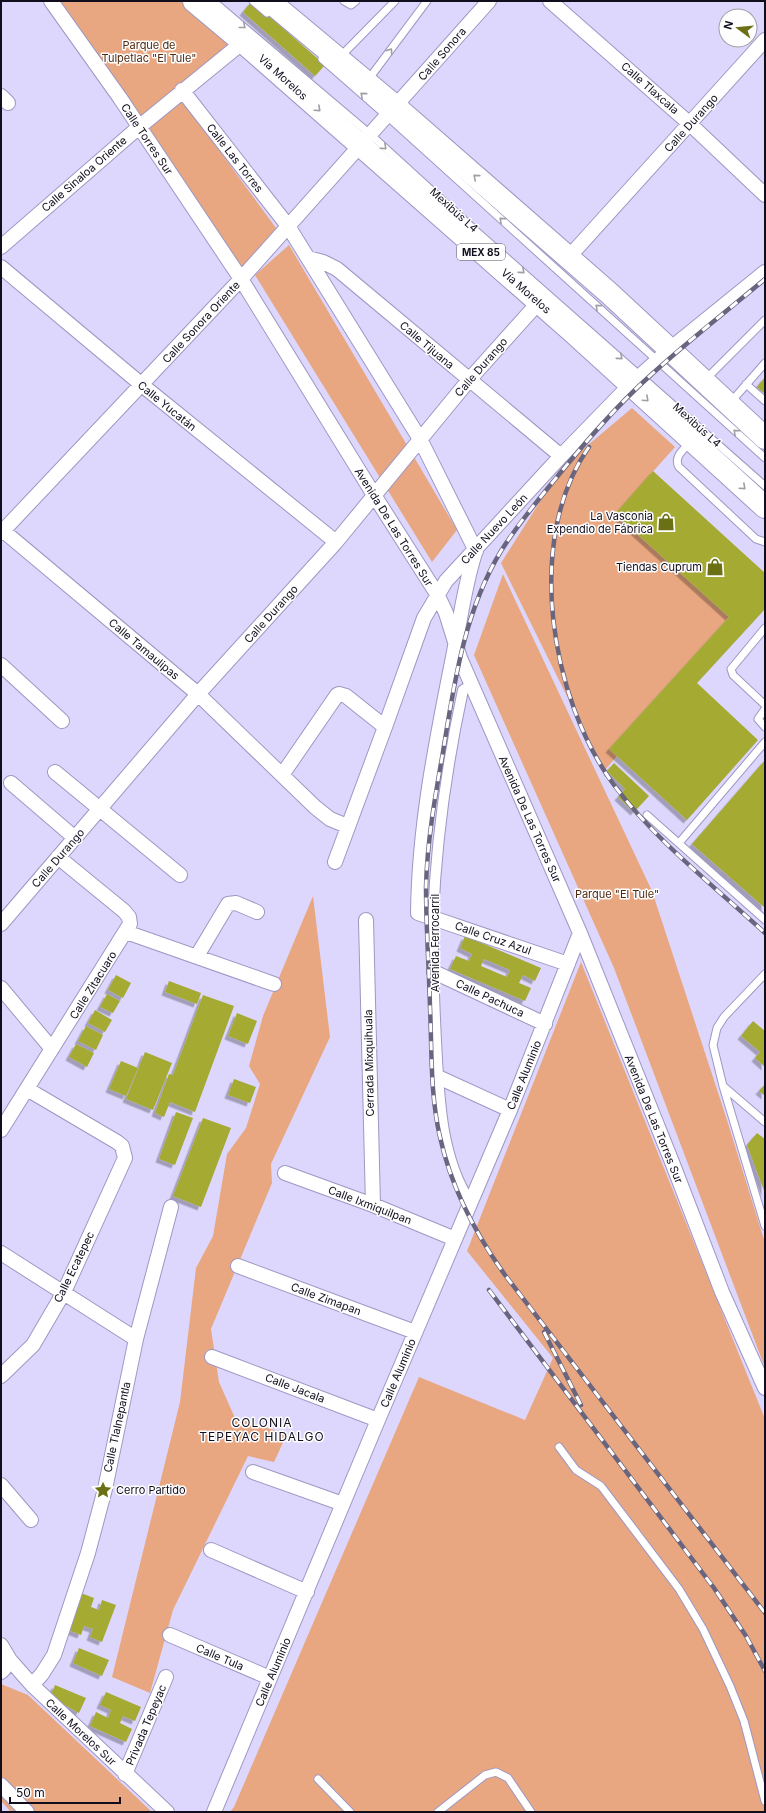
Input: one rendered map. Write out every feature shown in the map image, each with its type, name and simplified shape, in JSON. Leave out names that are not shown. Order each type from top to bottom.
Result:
[{"type":"main road","name":"Vía Morelos","points":[[194,1],[366,141],[539,302],[636,380],[692,442],[765,507]]},
{"type":"main road","points":[[272,10],[338,59],[366,82],[392,111],[568,258],[664,355],[704,382],[765,438]]},
{"type":"street","name":"Calle Torres Sur","points":[[51,1],[139,127],[241,279]]},
{"type":"street","name":"Calle Sonora","points":[[392,111],[489,1]]},
{"type":"street","name":"Calle Tlaxcala","points":[[550,1],[690,124],[765,195]]},
{"type":"street","name":"Calle Durango","points":[[568,258],[765,40]]},
{"type":"street","name":"Calle Sinaloa Oriente","points":[[1,247],[182,90],[243,42]]},
{"type":"street","name":"Calle Las Torres","points":[[182,90],[288,226]]},
{"type":"street","name":"Calle Sonora Oriente","points":[[2,531],[241,279],[392,111]]},
{"type":"street","points":[[288,226],[420,439],[476,551]]},
{"type":"street","name":"Calle Tijuana","points":[[308,258],[323,262],[336,269],[561,456]]},
{"type":"street","name":"Calle Yucatán","points":[[1,267],[142,385],[336,542]]},
{"type":"street","name":"Calle Nuevo León","points":[[335,862],[424,618],[437,594],[457,569],[476,551],[561,456],[636,380],[765,272]]},
{"type":"street","name":"Avenida De Las Torres Sur","points":[[241,279],[437,594],[446,613],[455,646],[580,933],[672,1162],[722,1292],[765,1388]]},
{"type":"street","name":"Calle Durango","points":[[1,924],[198,694],[336,542],[469,380],[539,302]]},
{"type":"street","name":"Calle Tamaulipas","points":[[2,531],[198,694],[325,815],[347,826]]},
{"type":"street","name":"Avenida Ferrocarril","points":[[418,913],[418,873],[428,796],[470,569],[476,551]]},
{"type":"street","points":[[1,665],[62,721]]},
{"type":"street","name":"Avenida Ferrocarril","points":[[470,1202],[464,1193],[450,1158],[442,1116],[438,1077],[433,918],[437,860],[450,764],[463,690],[472,685]]},
{"type":"street","points":[[282,775],[336,695],[340,694],[346,696],[385,727]]},
{"type":"street","points":[[55,772],[180,875]]},
{"type":"street","points":[[11,783],[75,838]]},
{"type":"street","points":[[58,857],[127,914],[130,924],[126,932],[274,984]]},
{"type":"street","points":[[197,956],[230,902],[257,912]]},
{"type":"street","name":"Calle Cruz Azul","points":[[418,913],[568,964]]},
{"type":"street","name":"Cerrada Mixquihuala","points":[[366,920],[373,1206]]},
{"type":"street","name":"Calle Zitacuaro","points":[[1,1130],[126,932]]},
{"type":"street","name":"Calle Aluminio","points":[[218,1810],[270,1678],[510,1110],[580,933]]},
{"type":"street","name":"Calle Pachuca","points":[[434,972],[545,1024]]},
{"type":"street","points":[[1,988],[52,1049]]},
{"type":"street","points":[[438,1077],[510,1110]]},
{"type":"street","name":"Calle Ecatepec","points":[[1,1376],[33,1345],[64,1292],[125,1158],[122,1146],[27,1089]]},
{"type":"street","name":"Calle Ixmiquilpan","points":[[285,1173],[455,1239]]},
{"type":"street","name":"Calle Tlalnepantla","points":[[32,1685],[42,1674],[54,1655],[88,1553],[105,1489],[136,1339],[171,1206]]},
{"type":"street","points":[[1,1253],[136,1339]]},
{"type":"street","name":"Calle Zimapan","points":[[238,1266],[415,1332]]},
{"type":"street","name":"Calle Jacala","points":[[212,1357],[378,1420]]},
{"type":"street","points":[[253,1472],[343,1504]]},
{"type":"street","points":[[1,1485],[31,1520]]},
{"type":"street","points":[[211,1550],[306,1592]]},
{"type":"street","name":"Calle Tula","points":[[170,1635],[270,1678]]},
{"type":"street","name":"Calle Morelos Sur","points":[[1,1645],[10,1660],[32,1685],[167,1812]]},
{"type":"street","points":[[1,1660],[4,1666],[1,1672]]},
{"type":"street","name":"Privada Tepeyac","points":[[125,1774],[166,1677]]},
{"type":"street","points":[[1,1785],[27,1812]]},
{"type":"lane","name":"Mexibús L4","points":[[213,1],[366,141],[475,230],[636,380],[765,486]]},
{"type":"lane","points":[[253,1],[272,10]]},
{"type":"lane","points":[[344,1],[352,5],[356,1]]},
{"type":"lane","points":[[338,59],[395,1]]},
{"type":"lane","points":[[366,82],[427,1]]},
{"type":"lane","name":"Mexibús L4","points":[[315,53],[392,111],[664,355],[765,458]]},
{"type":"lane","points":[[704,382],[765,320]]},
{"type":"lane","points":[[728,404],[765,363]]},
{"type":"lane","points":[[746,384],[765,401]]},
{"type":"lane","points":[[692,442],[678,456],[676,462],[679,467],[756,539],[765,542]]},
{"type":"lane","points":[[765,628],[731,669],[733,675],[765,705]]},
{"type":"lane","points":[[765,709],[758,719],[765,727]]},
{"type":"lane","points":[[678,843],[765,742]]},
{"type":"lane","points":[[647,815],[765,920]]},
{"type":"lane","points":[[765,974],[724,1017],[717,1028],[713,1045],[723,1086],[765,1226]]},
{"type":"lane","points":[[723,1086],[765,1122]]},
{"type":"lane","points":[[559,1447],[576,1470],[601,1486],[679,1589],[703,1629],[730,1686],[744,1721],[765,1801]]},
{"type":"lane","points":[[438,1812],[485,1775],[496,1772],[508,1778],[532,1812]]},
{"type":"lane","points":[[318,1779],[350,1812]]},
{"type":"green space","name":"Parque de Tulpetlac \"El Tule\"","points":[[44,1],[194,1],[243,42],[178,94],[284,239],[241,279],[120,98]]},
{"type":"green space","points":[[289,245],[457,530],[432,562],[255,275]]},
{"type":"green space","points":[[632,408],[675,447],[615,514],[729,617],[609,749],[617,756],[604,771],[501,563],[562,467]]},
{"type":"green space","name":"Parque \"El Tule\"","points":[[503,574],[652,891],[727,1120],[765,1243],[765,1368],[614,968],[474,655]]},
{"type":"green space","points":[[313,896],[330,1037],[271,1164],[272,1183],[211,1329],[219,1382],[235,1418],[287,1434],[274,1462],[248,1456],[173,1610],[150,1693],[112,1677],[180,1402],[196,1268],[213,1236],[227,1154],[246,1128],[260,1084],[249,1066],[263,1016]]},
{"type":"green space","points":[[581,962],[765,1419],[765,1812],[230,1812],[234,1807],[419,1377],[525,1420],[553,1358],[467,1251]]},
{"type":"green space","points":[[1,1684],[28,1695],[152,1812],[11,1812],[1,1801]]},
{"type":"building","points":[[252,1],[325,65],[315,76],[243,12]]},
{"type":"building","points":[[765,377],[765,394],[757,387]]},
{"type":"building","points":[[653,471],[765,573],[765,609],[697,683],[758,740],[687,820],[609,749],[729,617],[615,514]]},
{"type":"building","points":[[765,760],[765,908],[692,844]]},
{"type":"building","points":[[614,763],[649,796],[634,812],[618,797],[625,789],[607,771]]},
{"type":"building","points":[[465,936],[541,968],[535,981],[523,975],[519,983],[531,988],[525,1001],[450,969],[456,956],[469,961],[472,954],[460,948]],"holes":[[[484,959],[510,970],[507,977],[481,966]]]},
{"type":"building","points":[[116,975],[131,983],[123,998],[108,990]]},
{"type":"building","points":[[169,981],[201,993],[197,1004],[165,992]]},
{"type":"building","points":[[107,994],[120,1001],[113,1013],[100,1007]]},
{"type":"building","points":[[203,995],[234,1006],[195,1112],[170,1102],[164,1117],[155,1113],[169,1074],[173,1075]]},
{"type":"building","points":[[95,1010],[112,1020],[105,1032],[88,1023]]},
{"type":"building","points":[[237,1013],[257,1021],[248,1044],[228,1036]]},
{"type":"building","points":[[753,1021],[765,1031],[765,1067],[755,1058],[760,1052],[741,1036]]},
{"type":"building","points":[[86,1026],[103,1035],[96,1050],[78,1041]]},
{"type":"building","points":[[76,1044],[94,1053],[87,1067],[69,1057]]},
{"type":"building","points":[[145,1052],[172,1063],[153,1110],[126,1099]]},
{"type":"building","points":[[121,1061],[138,1068],[126,1096],[109,1089]]},
{"type":"building","points":[[234,1079],[256,1087],[250,1103],[228,1095]]},
{"type":"building","points":[[765,1084],[765,1096],[759,1091]]},
{"type":"building","points":[[176,1112],[193,1118],[175,1165],[159,1159]]},
{"type":"building","points":[[203,1118],[231,1128],[201,1207],[173,1196]]},
{"type":"building","points":[[757,1133],[765,1139],[765,1193],[747,1145]]},
{"type":"building","points":[[81,1593],[94,1598],[91,1607],[99,1610],[102,1600],[116,1605],[102,1642],[90,1637],[93,1629],[84,1626],[81,1635],[68,1630]]},
{"type":"building","points":[[79,1648],[109,1660],[102,1676],[73,1663]]},
{"type":"building","points":[[55,1685],[86,1698],[79,1713],[50,1697]]},
{"type":"building","points":[[106,1692],[141,1707],[135,1721],[123,1716],[120,1723],[132,1729],[126,1742],[90,1726],[96,1712],[108,1718],[111,1710],[100,1705]]},
{"type":"railway","points":[[765,279],[652,374],[612,413],[532,508],[501,551],[488,574],[469,623],[456,675],[432,820],[426,887],[434,1105],[445,1156],[457,1192],[474,1226],[505,1275],[765,1613]]},
{"type":"railway","points":[[589,447],[569,484],[556,526],[551,571],[553,618],[561,664],[574,708],[592,749],[614,785],[630,805],[686,862],[765,933]]},
{"type":"railway","points":[[489,1290],[714,1588],[746,1636],[765,1671]]},
{"type":"railway","points":[[544,1332],[581,1405]]},
{"type":"place","name":"La Vasconia Expendio de Fábrica","points":[[666,522]]},
{"type":"place","name":"Tiendas Cuprum","points":[[715,567]]},
{"type":"place","name":"Cerro Partido","points":[[103,1490]]},
{"type":"district","name":"COLONIA TEPEYAC HIDALGO","points":[[262,1430]]}]
